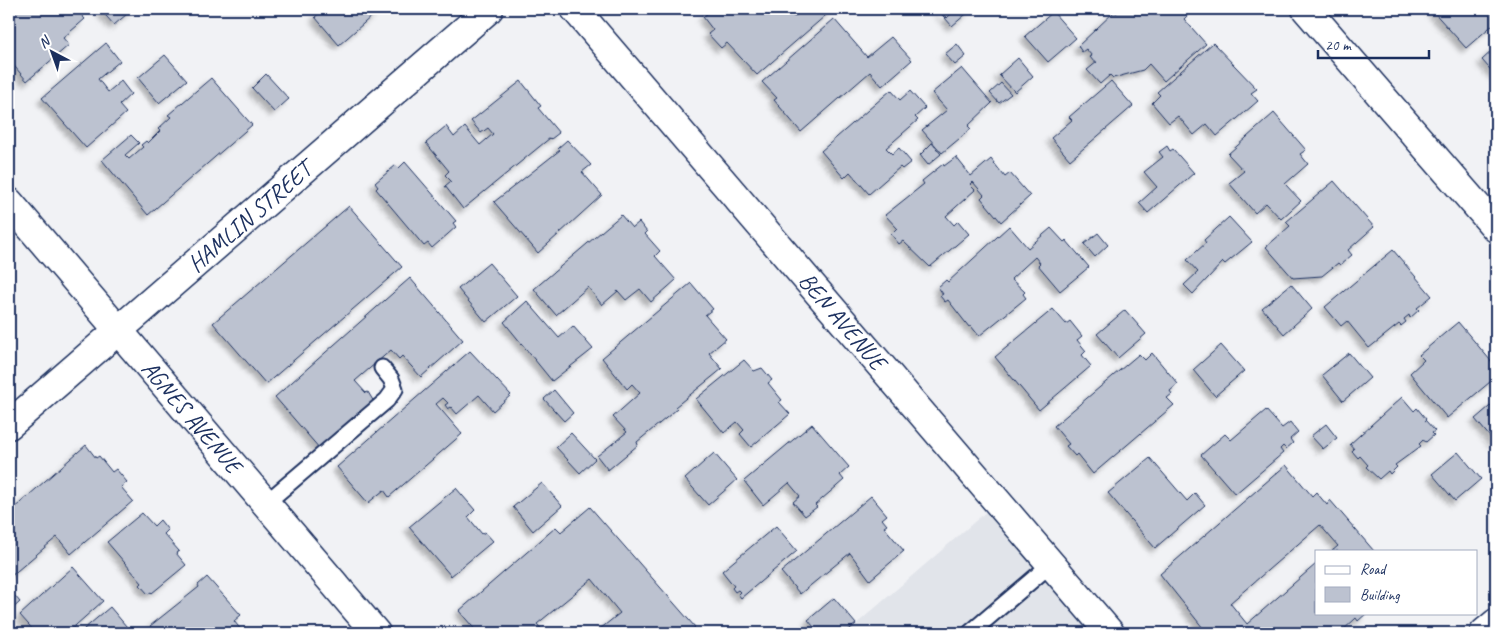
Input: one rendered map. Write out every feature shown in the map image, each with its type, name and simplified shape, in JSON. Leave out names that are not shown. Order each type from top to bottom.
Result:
[{"type":"street","name":"HAMLIN STREET","points":[[9,425],[489,9]]},
{"type":"street","name":"BEN AVENUE","points":[[575,9],[1110,633]]},
{"type":"street","points":[[1306,9],[1496,228]]},
{"type":"street","name":"AGNES AVENUE","points":[[9,202],[120,330],[376,633]]},
{"type":"street","points":[[1484,633],[1496,623]]},
{"type":"lane","points":[[266,503],[387,400],[395,389],[391,379],[382,368]]},
{"type":"lane","points":[[970,633],[1051,564]]},
{"type":"shaded area","points":[[1002,498],[1116,633],[846,633]]},
{"type":"building","points":[[76,9],[85,19],[63,38],[69,45],[27,81],[9,60],[9,10]]},
{"type":"building","points":[[100,9],[133,9],[114,25]]},
{"type":"building","points":[[324,9],[380,9],[339,45],[315,17]]},
{"type":"building","points":[[713,9],[787,9],[794,17],[803,9],[833,9],[757,75],[727,43],[721,48],[708,34],[713,30],[703,17]]},
{"type":"building","points":[[937,9],[947,18],[956,9],[972,9],[952,26]]},
{"type":"building","points":[[1121,9],[1185,9],[1188,15],[1184,19],[1206,44],[1164,81],[1149,64],[1143,70],[1113,78],[1110,75],[1100,84],[1087,70],[1097,62],[1094,62],[1086,49],[1082,52],[1078,46],[1115,11],[1116,13]]},
{"type":"building","points":[[1431,9],[1496,9],[1496,22],[1466,48]]},
{"type":"building","points":[[1053,12],[1076,38],[1048,62],[1025,36]]},
{"type":"building","points":[[834,19],[867,57],[891,37],[912,60],[882,86],[870,72],[801,132],[774,100],[777,98],[762,82]]},
{"type":"building","points":[[106,43],[120,61],[98,79],[108,92],[121,81],[131,94],[119,105],[126,113],[86,148],[42,98]]},
{"type":"building","points":[[1213,43],[1257,89],[1251,93],[1258,101],[1217,136],[1207,124],[1194,135],[1178,116],[1169,123],[1152,103],[1160,95],[1157,92]]},
{"type":"building","points":[[957,44],[966,56],[955,65],[945,54]]},
{"type":"building","points":[[1496,47],[1496,76],[1482,60]]},
{"type":"building","points":[[165,55],[187,80],[159,103],[138,78]]},
{"type":"building","points":[[1018,58],[1033,76],[1015,92],[999,75]]},
{"type":"building","points":[[962,68],[992,103],[968,126],[971,129],[942,153],[922,130],[947,110],[932,93]]},
{"type":"building","points":[[266,74],[289,99],[274,112],[252,88]]},
{"type":"building","points":[[211,78],[252,125],[148,215],[102,160],[131,135],[139,143],[125,155],[129,159],[143,147],[141,145],[146,141],[148,143],[160,131],[158,129],[171,117],[168,115]]},
{"type":"building","points":[[521,81],[541,106],[538,108],[559,133],[550,138],[463,209],[445,186],[451,181],[445,175],[449,171],[426,143],[446,126],[454,137],[465,127],[480,145],[493,134],[488,128],[481,133],[471,121]]},
{"type":"building","points":[[1111,81],[1133,106],[1070,160],[1051,138],[1072,120],[1069,117]]},
{"type":"building","points":[[1001,83],[1011,94],[999,103],[990,93]]},
{"type":"building","points":[[891,90],[900,100],[910,91],[925,108],[915,117],[918,120],[886,148],[892,154],[899,148],[911,162],[902,169],[900,167],[869,194],[850,172],[844,178],[821,151]]},
{"type":"building","points":[[1274,113],[1306,150],[1300,154],[1308,164],[1285,184],[1301,201],[1281,219],[1266,203],[1255,213],[1229,183],[1244,171],[1228,154]]},
{"type":"building","points":[[567,140],[591,165],[582,172],[602,195],[538,253],[494,202],[560,150],[558,148]]},
{"type":"building","points":[[932,143],[941,154],[928,165],[920,155]]},
{"type":"building","points":[[1167,146],[1170,151],[1173,149],[1194,173],[1148,213],[1139,203],[1157,187],[1144,172],[1163,157],[1159,152]]},
{"type":"building","points":[[956,157],[971,176],[991,159],[1005,177],[1010,173],[1030,196],[1001,222],[981,198],[984,195],[973,182],[970,185],[975,190],[946,216],[954,225],[958,221],[969,234],[930,267],[903,241],[899,244],[891,234],[897,228],[885,215],[924,184],[922,181],[943,164],[944,166]]},
{"type":"building","points":[[405,162],[456,221],[453,223],[456,227],[432,248],[428,243],[424,246],[376,189],[378,187],[375,183],[396,165],[399,168]]},
{"type":"building","points":[[1334,181],[1374,227],[1348,250],[1352,255],[1340,265],[1338,263],[1322,276],[1293,278],[1266,247],[1290,226],[1286,222]]},
{"type":"building","points":[[349,206],[402,267],[266,384],[213,323]]},
{"type":"building","points":[[621,215],[632,228],[639,222],[647,232],[645,234],[660,251],[655,256],[676,280],[651,302],[640,289],[626,300],[618,291],[602,305],[588,287],[556,315],[534,289]]},
{"type":"building","points":[[1229,217],[1252,242],[1225,264],[1223,262],[1193,294],[1184,285],[1198,272],[1187,260],[1206,243],[1204,240]]},
{"type":"building","points":[[1009,226],[1028,248],[1051,228],[1064,242],[1066,240],[1089,267],[1060,291],[1038,265],[1040,263],[1035,257],[1011,279],[1025,292],[1023,294],[1026,298],[979,336],[971,326],[969,327],[948,300],[945,302],[940,296],[943,294],[938,287],[946,280],[948,282]]},
{"type":"building","points":[[1098,233],[1108,245],[1095,257],[1084,244]]},
{"type":"building","points":[[1393,250],[1432,296],[1417,308],[1419,310],[1410,318],[1409,315],[1404,319],[1406,322],[1401,326],[1399,324],[1369,348],[1347,321],[1341,326],[1325,307]]},
{"type":"building","points":[[489,263],[517,296],[486,322],[458,289]]},
{"type":"building","points":[[410,278],[463,340],[421,377],[402,356],[399,359],[391,350],[355,381],[366,393],[368,392],[374,402],[320,449],[275,397]]},
{"type":"building","points":[[691,283],[713,309],[705,315],[726,339],[709,353],[722,369],[675,407],[677,409],[637,442],[638,445],[608,470],[597,456],[627,432],[613,417],[640,393],[632,384],[627,389],[602,358]]},
{"type":"building","points":[[1291,284],[1312,309],[1284,334],[1262,308]]},
{"type":"building","points":[[527,301],[559,338],[573,326],[593,349],[552,381],[504,322]]},
{"type":"building","points":[[1053,309],[1066,324],[1070,321],[1082,336],[1077,340],[1086,351],[1082,355],[1091,366],[1039,410],[995,357]]},
{"type":"building","points":[[1125,310],[1146,334],[1118,358],[1097,334]]},
{"type":"building","points":[[1458,322],[1496,367],[1496,377],[1447,418],[1410,373],[1424,360],[1419,355]]},
{"type":"building","points":[[1221,345],[1244,371],[1215,396],[1193,370]]},
{"type":"building","points":[[470,351],[511,395],[493,411],[479,395],[457,414],[451,407],[448,409],[445,405],[448,403],[443,398],[436,404],[462,434],[389,497],[384,490],[368,503],[337,467]]},
{"type":"building","points":[[1152,353],[1178,384],[1170,391],[1172,394],[1167,398],[1174,405],[1093,474],[1077,454],[1075,456],[1066,446],[1069,444],[1054,426],[1139,354],[1145,360]]},
{"type":"building","points":[[1349,353],[1370,378],[1343,401],[1322,375]]},
{"type":"building","points":[[744,360],[754,371],[762,368],[772,380],[768,383],[782,400],[779,402],[790,414],[751,447],[740,434],[744,430],[737,422],[724,433],[696,399]]},
{"type":"building","points":[[554,390],[573,413],[564,421],[544,399]]},
{"type":"building","points":[[1402,397],[1414,411],[1417,408],[1435,431],[1432,433],[1434,435],[1426,442],[1423,440],[1419,444],[1421,446],[1395,465],[1397,467],[1390,474],[1388,471],[1379,479],[1366,467],[1368,465],[1360,456],[1358,458],[1352,451],[1354,449],[1350,444]]},
{"type":"building","points":[[1496,401],[1496,444],[1475,419]]},
{"type":"building","points":[[1266,410],[1282,428],[1290,422],[1298,432],[1290,439],[1293,443],[1286,449],[1283,446],[1280,449],[1283,453],[1235,494],[1201,455],[1225,434],[1231,440]]},
{"type":"building","points":[[812,424],[849,467],[840,475],[844,480],[815,505],[817,507],[805,516],[793,502],[800,496],[789,483],[763,505],[744,481]]},
{"type":"building","points":[[1326,424],[1337,438],[1323,449],[1311,436]]},
{"type":"building","points":[[571,433],[595,459],[580,473],[556,447]]},
{"type":"building","points":[[86,445],[96,458],[99,456],[112,472],[116,469],[127,482],[121,487],[133,501],[71,554],[57,537],[10,577],[9,508],[12,510]]},
{"type":"building","points":[[1458,452],[1481,479],[1455,501],[1432,474]]},
{"type":"building","points":[[714,453],[737,480],[708,505],[685,479]]},
{"type":"building","points":[[1150,458],[1187,501],[1195,493],[1205,505],[1155,548],[1108,493]]},
{"type":"building","points":[[1286,465],[1312,496],[1316,492],[1327,505],[1330,500],[1373,550],[1333,550],[1338,546],[1320,525],[1230,603],[1247,624],[1315,565],[1315,614],[1366,614],[1358,621],[1356,618],[1340,633],[1207,633],[1160,574]]},
{"type":"building","points":[[542,483],[562,506],[533,531],[513,507]]},
{"type":"building","points":[[456,488],[475,510],[468,517],[482,534],[485,532],[493,541],[451,576],[409,527]]},
{"type":"building","points":[[871,496],[887,515],[882,519],[887,525],[884,527],[904,551],[870,580],[850,553],[800,594],[781,572]]},
{"type":"building","points":[[590,507],[695,627],[688,633],[595,633],[620,613],[592,579],[537,624],[545,633],[478,633],[459,611],[556,527],[561,532]]},
{"type":"building","points":[[142,513],[154,526],[160,520],[168,530],[164,534],[179,551],[176,553],[186,565],[152,593],[148,594],[140,585],[142,583],[107,542]]},
{"type":"building","points":[[776,526],[797,551],[741,598],[738,594],[740,592],[738,590],[735,592],[732,588],[734,586],[722,571]]},
{"type":"building","points":[[73,567],[103,601],[67,633],[36,633],[20,615]]},
{"type":"building","points":[[207,577],[241,615],[234,621],[242,631],[240,633],[157,633],[150,626],[199,587],[198,585]]},
{"type":"building","points":[[9,589],[20,602],[9,612]]},
{"type":"building","points":[[834,598],[856,624],[845,633],[819,633],[808,620]]},
{"type":"building","points":[[110,607],[132,633],[87,633],[84,629]]}]
